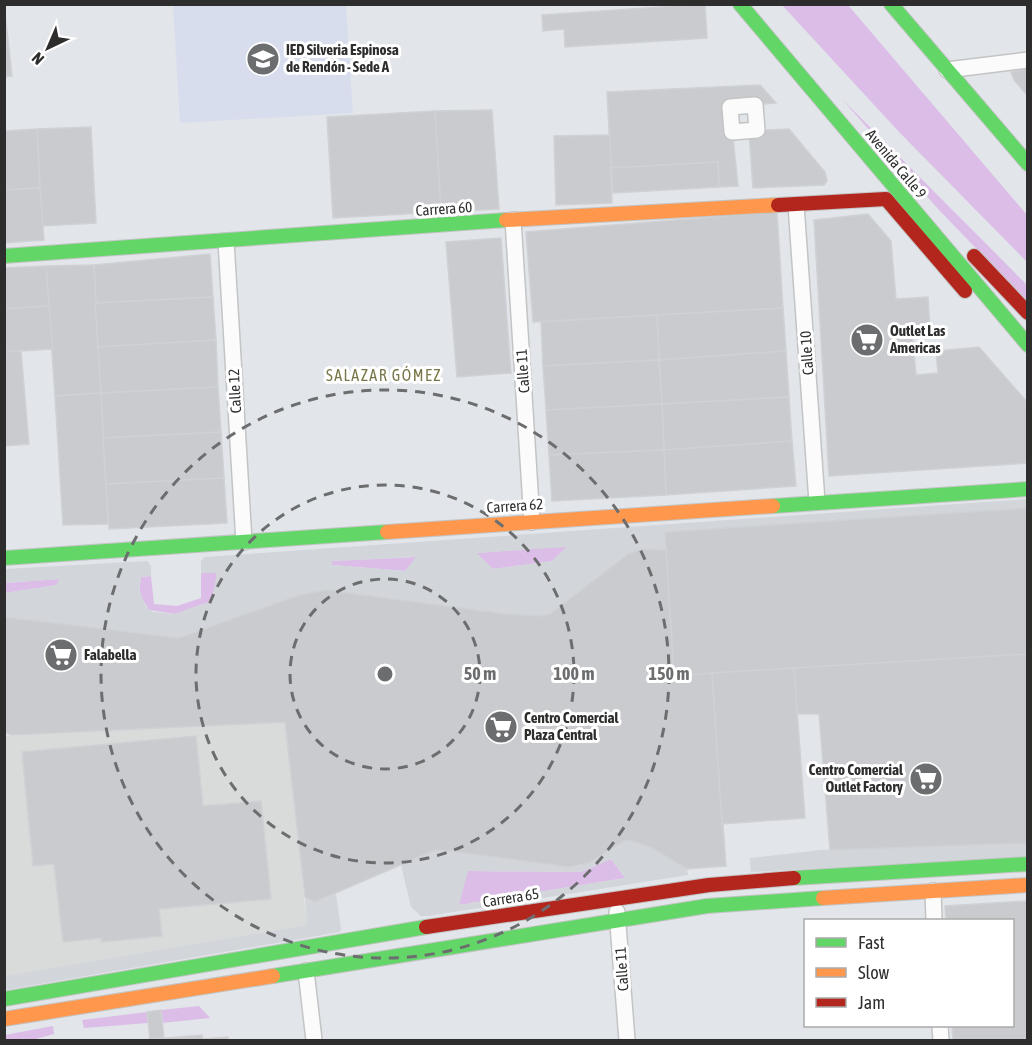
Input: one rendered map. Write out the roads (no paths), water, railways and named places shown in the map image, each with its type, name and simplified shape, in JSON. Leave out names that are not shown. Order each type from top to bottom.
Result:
[{"type":"main road","name":"Avenida Calle 9","points":[[740,4],[1028,345]]},
{"type":"main road","points":[[891,4],[947,70],[1022,150],[1028,164]]},
{"type":"main road","name":"Avenida Calle 9","points":[[846,131],[886,200],[1002,334],[1028,356]]},
{"type":"main road","points":[[846,131],[947,229]]},
{"type":"main road","name":"Carrera 60","points":[[4,256],[513,220],[886,200]]},
{"type":"main road","points":[[963,244],[1028,313]]},
{"type":"main road","name":"Carrera 62","points":[[4,558],[1028,489]]},
{"type":"main road","name":"Carrera 65","points":[[4,999],[367,936],[742,881],[1028,864]]},
{"type":"main road","points":[[4,1019],[729,904],[1028,885]]},
{"type":"street","points":[[947,70],[1028,60]]},
{"type":"street","name":"Calle 10","points":[[796,205],[817,502]]},
{"type":"street","name":"Calle 11","points":[[513,220],[532,522]]},
{"type":"street","name":"Calle 12","points":[[226,240],[244,542]]},
{"type":"street","points":[[933,891],[934,919]]},
{"type":"street","name":"Calle 11","points":[[616,899],[627,1041]]},
{"type":"street","points":[[306,970],[314,1041]]},
{"type":"place","name":"IED Silveria Espinosa de Rendón - Sede A","points":[[263,59]]},
{"type":"place","name":"Outlet Las Americas","points":[[867,340]]},
{"type":"place","name":"Falabella","points":[[61,655]]},
{"type":"place","name":"Centro Comercial Plaza Central","points":[[501,727]]},
{"type":"place","name":"Centro Comercial Outlet Factory","points":[[926,779]]},
{"type":"district","name":"SALAZAR GÓMEZ","points":[[384,375]]}]
